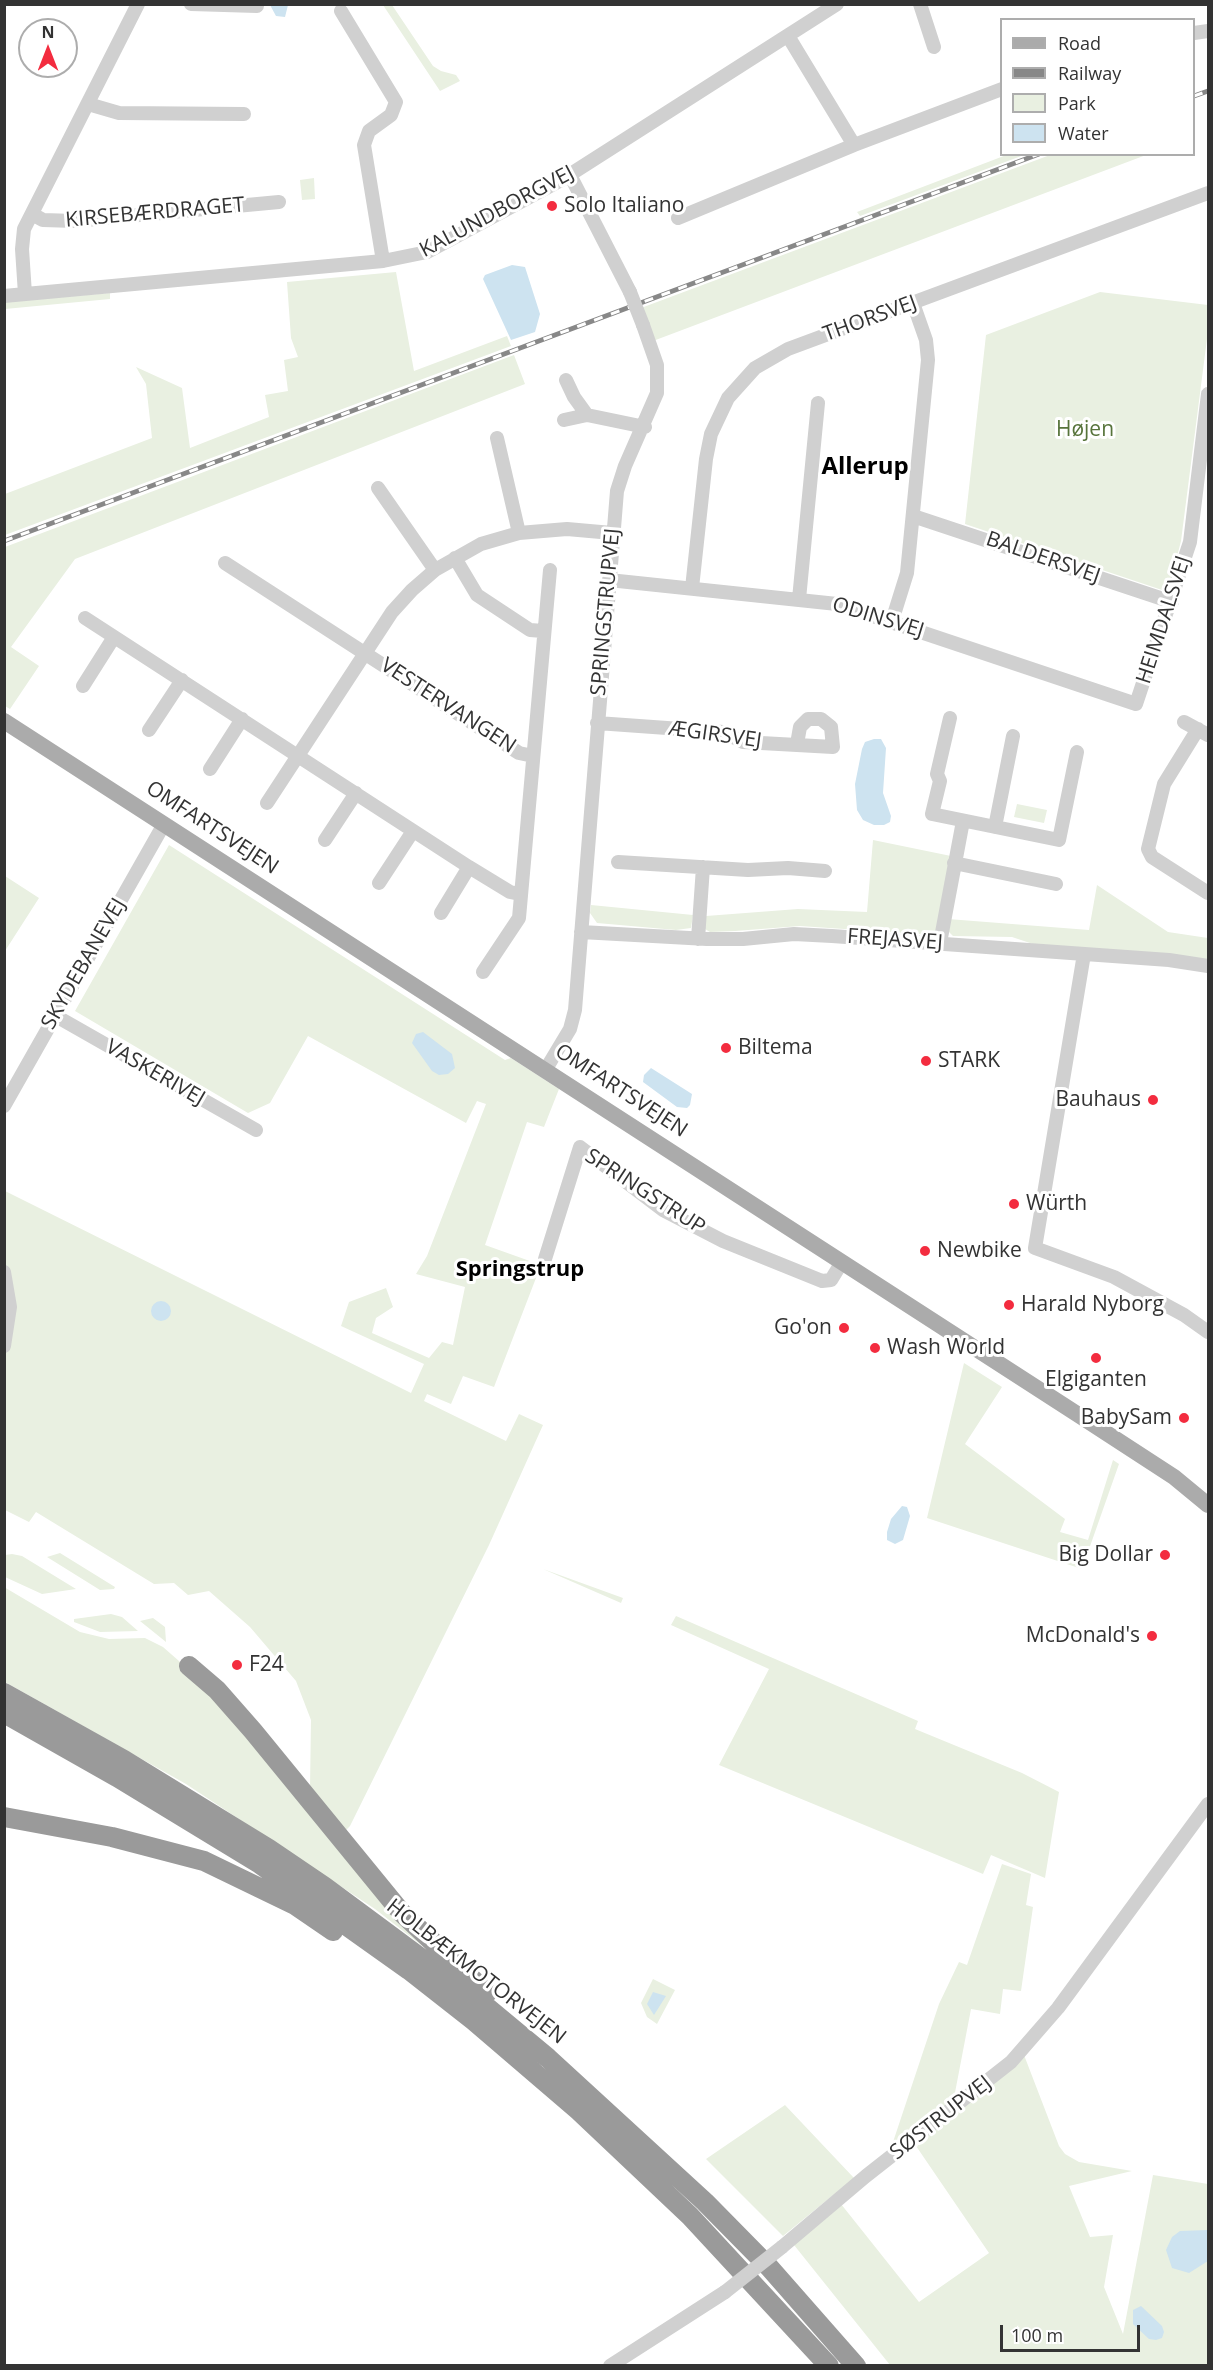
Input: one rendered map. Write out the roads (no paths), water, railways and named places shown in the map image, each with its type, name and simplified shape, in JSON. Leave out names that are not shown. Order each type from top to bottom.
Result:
[{"type":"highway","points":[[189,1666],[216,1690],[254,1731],[401,1911],[517,2019],[544,2067]]},
{"type":"highway","name":"HOLBÆKMOTORVEJEN","points":[[4,1693],[134,1765],[269,1849],[417,1954],[544,2067],[705,2202],[784,2284],[856,2366]]},
{"type":"highway","name":"HOLBÆKMOTORVEJEN","points":[[4,1713],[155,1799],[270,1871],[544,2067],[690,2216],[829,2366]]},
{"type":"highway","points":[[4,1817],[154,1846],[204,1861],[249,1881],[295,1905],[544,2067]]},
{"type":"main road","name":"OMFARTSVEJEN","points":[[4,721],[546,1069],[1164,1471],[1209,1505]]},
{"type":"street","points":[[25,294],[22,240],[32,214],[138,4]]},
{"type":"street","points":[[190,4],[256,6]]},
{"type":"street","name":"KALUNDBORGVEJ","points":[[4,296],[383,261],[413,256],[438,248],[570,175],[837,4]]},
{"type":"street","points":[[920,4],[934,47]]},
{"type":"street","points":[[341,11],[396,102],[391,115],[369,131],[364,145],[383,261]]},
{"type":"street","points":[[788,36],[854,145]]},
{"type":"street","points":[[678,218],[854,145],[1000,90]]},
{"type":"street","points":[[88,104],[119,113],[244,114]]},
{"type":"street","name":"SPRINGSTRUPVEJ","points":[[546,1069],[566,1037],[573,1018],[612,533],[618,486],[655,402],[658,376],[643,325],[630,292],[570,175]]},
{"type":"street","name":"THORSVEJ","points":[[692,588],[708,446],[719,414],[731,393],[755,368],[788,349],[1209,193]]},
{"type":"street","name":"KIRSEBÆRDRAGET","points":[[32,214],[43,220],[75,221],[279,202]]},
{"type":"street","points":[[892,621],[905,582],[914,516],[928,360],[926,340],[913,303]]},
{"type":"street","points":[[566,380],[574,398],[587,415]]},
{"type":"street","name":"HEIMDALSVEJ","points":[[1136,704],[1172,602],[1192,534],[1209,394]]},
{"type":"street","points":[[799,598],[818,403]]},
{"type":"street","points":[[564,420],[587,415],[645,427]]},
{"type":"street","points":[[497,438],[519,533]]},
{"type":"street","points":[[378,488],[435,570]]},
{"type":"street","name":"BALDERSVEJ","points":[[914,516],[1172,602]]},
{"type":"street","name":"VESTERVANGEN","points":[[267,803],[398,604],[435,570],[481,544],[519,533],[567,529],[612,533]]},
{"type":"street","points":[[455,558],[477,595],[530,630],[543,631]]},
{"type":"street","name":"VESTERVANGEN","points":[[225,563],[519,753],[533,756]]},
{"type":"street","name":"VESTERVANGEN","points":[[483,972],[519,918],[550,570]]},
{"type":"street","name":"ODINSVEJ","points":[[609,580],[799,598],[846,606],[1136,704]]},
{"type":"street","points":[[85,618],[469,867],[510,892],[520,894]]},
{"type":"street","points":[[83,686],[114,637]]},
{"type":"street","points":[[149,730],[182,680]]},
{"type":"street","points":[[950,718],[937,774],[940,781],[932,814],[1059,840],[1077,752]]},
{"type":"street","points":[[210,769],[242,719]]},
{"type":"street","points":[[1184,722],[1203,732],[1164,784],[1148,849],[1152,857],[1209,893]]},
{"type":"street","name":"ÆGIRSVEJ","points":[[597,723],[723,732],[742,742],[796,744]]},
{"type":"street","points":[[995,827],[1013,736]]},
{"type":"street","points":[[940,781],[954,784]]},
{"type":"street","points":[[325,840],[356,793]]},
{"type":"street","points":[[1052,802],[1066,805]]},
{"type":"street","points":[[940,943],[963,821]]},
{"type":"street","name":"SKYDEBANEVEJ","points":[[4,1106],[164,824]]},
{"type":"street","points":[[379,883],[413,831]]},
{"type":"street","points":[[618,862],[825,871]]},
{"type":"street","points":[[954,863],[1056,884]]},
{"type":"street","points":[[441,913],[469,867]]},
{"type":"street","points":[[698,939],[703,867]]},
{"type":"street","name":"FREJASVEJ","points":[[581,932],[698,939],[743,939],[794,934],[1084,954],[1209,966]]},
{"type":"street","points":[[1084,954],[1035,1248],[1114,1277],[1206,1325]]},
{"type":"street","name":"VASKERIVEJ","points":[[54,1015],[256,1130]]},
{"type":"street","name":"SPRINGSTRUP","points":[[545,1259],[580,1148],[672,1215],[723,1241],[822,1281],[831,1280],[842,1262]]},
{"type":"street","points":[[4,1272],[10,1308],[4,1346]]},
{"type":"street","name":"SØSTRUPVEJ","points":[[610,2366],[725,2292],[866,2176],[1011,2062],[1058,2008],[1209,1804]]},
{"type":"water","points":[[270,5],[288,5],[285,17],[276,16]]},
{"type":"water","points":[[512,265],[525,267],[540,314],[535,332],[511,340],[483,279],[485,275]]},
{"type":"water","points":[[881,739],[886,748],[883,793],[891,816],[890,822],[884,825],[874,825],[863,820],[857,810],[855,784],[862,749],[865,742]]},
{"type":"water","points":[[423,1032],[452,1054],[455,1068],[448,1074],[439,1075],[432,1071],[412,1043],[416,1034]]},
{"type":"water","points":[[651,1068],[692,1094],[690,1105],[687,1108],[677,1107],[643,1082],[644,1075]]},
{"type":"water","points":[[157,1301],[165,1301],[171,1307],[171,1315],[165,1321],[157,1321],[151,1315],[151,1307]]},
{"type":"water","points":[[902,1506],[907,1507],[910,1516],[903,1540],[895,1544],[887,1540],[887,1532],[891,1519]]},
{"type":"water","points":[[653,1992],[666,1996],[654,2015],[647,2004]]},
{"type":"water","points":[[1208,2230],[1208,2261],[1189,2273],[1172,2268],[1166,2250],[1172,2237],[1180,2231]]},
{"type":"water","points":[[1141,2306],[1162,2326],[1164,2332],[1162,2338],[1149,2339],[1133,2324],[1133,2310]]},
{"type":"railway","points":[[1195,96],[1208,91]]},
{"type":"railway","points":[[4,541],[1034,156]]},
{"type":"place","name":"Solo Italiano","points":[[552,206]]},
{"type":"place","name":"Biltema","points":[[726,1048]]},
{"type":"place","name":"STARK","points":[[926,1061]]},
{"type":"place","name":"Bauhaus","points":[[1153,1100]]},
{"type":"place","name":"Würth","points":[[1014,1204]]},
{"type":"place","name":"Newbike","points":[[925,1251]]},
{"type":"place","name":"Harald Nyborg","points":[[1009,1305]]},
{"type":"place","name":"Go'on","points":[[844,1328]]},
{"type":"place","name":"Wash World","points":[[875,1348]]},
{"type":"place","name":"Elgiganten","points":[[1096,1358]]},
{"type":"place","name":"BabySam","points":[[1184,1418]]},
{"type":"place","name":"Big Dollar","points":[[1165,1555]]},
{"type":"place","name":"McDonald's","points":[[1152,1636]]},
{"type":"place","name":"F24","points":[[237,1665]]},
{"type":"district","name":"Allerup","points":[[865,467]]},
{"type":"district","name":"Springstrup","points":[[520,1270]]},
{"type":"park label","name":"Højen","points":[[1085,430]]}]
